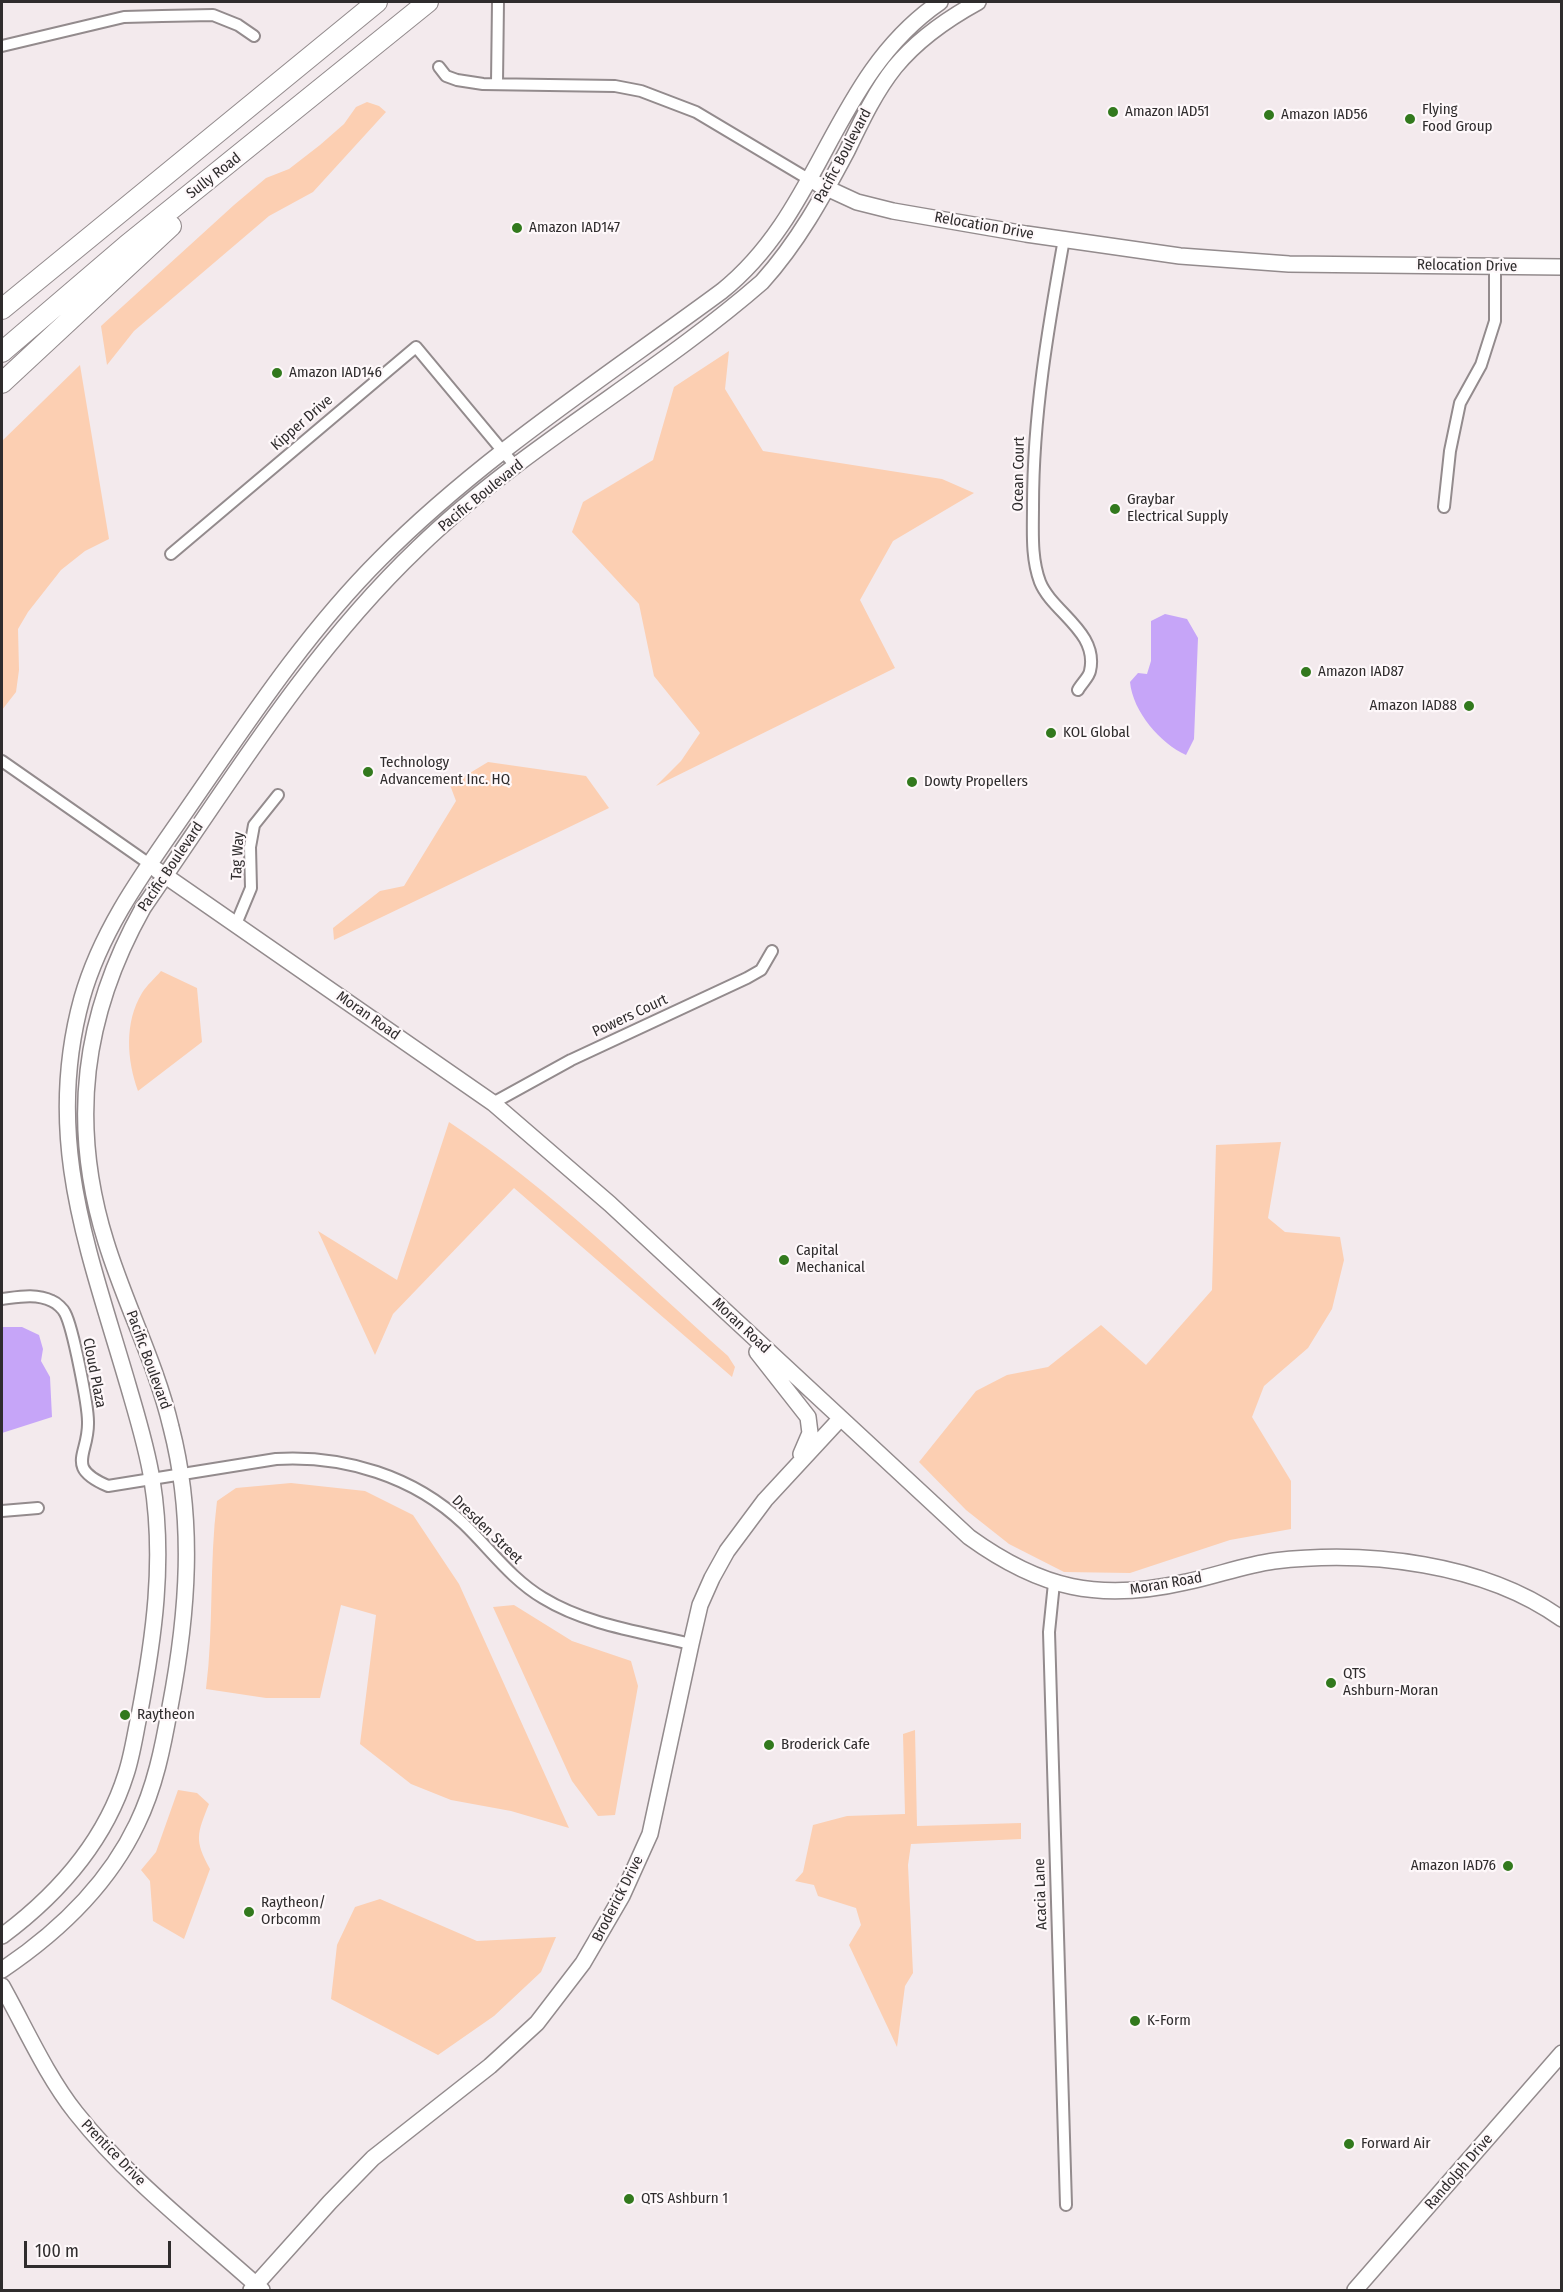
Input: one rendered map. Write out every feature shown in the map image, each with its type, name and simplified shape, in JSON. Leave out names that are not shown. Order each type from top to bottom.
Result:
[{"type":"highway","name":"Sully Road","points":[[2,309],[377,2]]},
{"type":"highway","name":"Sully Road","points":[[2,352],[127,245],[428,2]]},
{"type":"highway","points":[[2,383],[268,133]]},
{"type":"main road","name":"Pacific Boulevard","points":[[2,1936],[42,1903],[77,1865],[103,1827],[127,1774],[148,1664],[158,1587],[152,1481],[74,1198],[66,1111],[73,1038],[84,993],[108,930],[148,863],[295,655],[333,609],[413,527],[504,451],[734,281],[770,245],[810,180],[851,99],[868,73],[908,27],[940,2]]},
{"type":"main road","name":"Pacific Boulevard","points":[[2,1970],[53,1933],[92,1892],[120,1854],[137,1824],[161,1755],[186,1613],[186,1522],[182,1475],[171,1424],[106,1243],[90,1176],[84,1125],[87,1071],[98,1010],[124,942],[165,875],[293,689],[356,613],[418,548],[516,467],[740,301],[762,282],[792,247],[827,188],[867,109],[896,66],[947,20],[978,2]]},
{"type":"main road","name":"Relocation Drive","points":[[810,180],[857,202],[885,209],[1064,239],[1222,260],[1495,268],[1562,267]]},
{"type":"main road","name":"Moran Road","points":[[148,863],[493,1103],[610,1204],[969,1537],[1022,1571],[1054,1584],[1094,1590],[1140,1590],[1187,1582],[1243,1567],[1273,1562],[1344,1558],[1434,1567],[1495,1582],[1562,1619]]},
{"type":"main road","points":[[719,1305],[808,1417],[810,1433],[795,1466]]},
{"type":"main road","name":"Broderick Drive","points":[[256,2289],[330,2202],[373,2158],[490,2066],[537,2023],[583,1963],[622,1896],[650,1834],[700,1605],[727,1551],[765,1500],[840,1419]]},
{"type":"main road","name":"Prentice Drive","points":[[2,1986],[63,2096],[85,2124],[138,2180],[256,2289]]},
{"type":"main road","name":"Randolph Drive","points":[[1355,2290],[1562,2053]]},
{"type":"street","points":[[497,84],[498,2]]},
{"type":"street","points":[[2,46],[124,17],[162,15],[213,15],[238,25],[254,36]]},
{"type":"street","name":"Relocation Drive","points":[[439,67],[446,76],[457,80],[497,84],[615,86],[641,91],[696,112],[810,180]]},
{"type":"street","name":"Ocean Court","points":[[1064,239],[1038,395],[1033,452],[1033,559],[1040,584],[1052,603],[1071,620],[1084,638],[1089,655],[1090,671],[1078,690]]},
{"type":"street","points":[[1444,507],[1450,452],[1460,403],[1481,365],[1495,321],[1495,268]]},
{"type":"street","name":"Kipper Drive","points":[[171,554],[416,346],[516,467]]},
{"type":"street","name":"Moran Road","points":[[2,761],[148,863]]},
{"type":"street","name":"Tag Way","points":[[236,924],[251,888],[250,847],[254,825],[278,795]]},
{"type":"street","name":"Powers Court","points":[[493,1103],[571,1060],[747,978],[761,970],[772,951]]},
{"type":"street","name":"Cloud Plaza","points":[[2,1299],[38,1297],[54,1301],[64,1311],[71,1330],[89,1423],[81,1453],[83,1468],[91,1479],[108,1486],[152,1481]]},
{"type":"street","name":"Dresden Street","points":[[152,1481],[276,1459],[301,1458],[356,1465],[395,1479],[434,1500],[463,1523],[514,1577],[544,1599],[598,1621],[691,1644]]},
{"type":"street","points":[[2,1511],[38,1508]]},
{"type":"street","name":"Acacia Lane","points":[[1054,1584],[1049,1632],[1066,2205]]},
{"type":"shaded area","points":[[367,102],[379,106],[386,112],[313,192],[269,216],[134,331],[107,365],[101,326],[266,178],[289,169],[344,124],[356,107]]},
{"type":"shaded area","points":[[729,351],[725,389],[763,451],[942,479],[974,493],[893,541],[860,600],[895,668],[656,786],[681,761],[700,733],[654,676],[639,604],[572,532],[583,502],[653,460],[674,387]]},
{"type":"shaded area","points":[[80,365],[109,539],[85,551],[61,570],[28,612],[18,629],[19,670],[16,692],[2,710],[2,441]]},
{"type":"shaded area","points":[[1165,614],[1187,619],[1198,638],[1194,739],[1186,755],[1167,743],[1149,725],[1136,704],[1130,682],[1138,673],[1147,674],[1151,661],[1151,621]]},
{"type":"shaded area","points":[[488,762],[586,776],[609,808],[334,940],[333,928],[380,891],[404,886],[456,801],[450,785]]},
{"type":"shaded area","points":[[161,971],[197,988],[202,1042],[138,1091],[131,1067],[129,1042],[132,1017],[142,993]]},
{"type":"shaded area","points":[[449,1122],[523,1175],[627,1264],[728,1356],[735,1367],[732,1377],[514,1188],[393,1314],[375,1355],[318,1231],[397,1280]]},
{"type":"shaded area","points":[[1281,1142],[1268,1218],[1285,1232],[1340,1237],[1344,1260],[1332,1309],[1308,1348],[1264,1386],[1252,1417],[1291,1481],[1291,1529],[1230,1540],[1130,1573],[1064,1572],[1009,1544],[966,1510],[919,1462],[976,1391],[1007,1375],[1048,1367],[1101,1325],[1146,1365],[1212,1290],[1216,1145]]},
{"type":"shaded area","points":[[2,1327],[22,1327],[39,1335],[43,1349],[41,1361],[50,1377],[52,1417],[2,1433]]},
{"type":"shaded area","points":[[291,1483],[365,1491],[413,1515],[459,1584],[569,1828],[511,1811],[451,1800],[411,1784],[360,1744],[376,1615],[341,1605],[320,1698],[266,1698],[206,1689],[217,1501],[236,1488]]},
{"type":"shaded area","points":[[514,1605],[572,1641],[631,1661],[638,1686],[615,1815],[598,1816],[572,1781],[493,1607]]},
{"type":"shaded area","points":[[915,1730],[917,1826],[1021,1823],[1021,1839],[911,1844],[908,1865],[913,1973],[905,1986],[897,2047],[849,1945],[861,1925],[856,1908],[818,1896],[814,1885],[795,1881],[803,1872],[813,1825],[847,1816],[905,1814],[903,1734]]},
{"type":"shaded area","points":[[178,1790],[197,1793],[209,1804],[200,1830],[199,1844],[210,1869],[184,1939],[153,1921],[150,1881],[141,1870],[156,1852]]},
{"type":"shaded area","points":[[380,1899],[477,1941],[556,1937],[541,1972],[494,2016],[438,2055],[331,1999],[337,1945],[355,1907]]},
{"type":"place","name":"Amazon IAD51","points":[[1113,112]]},
{"type":"place","name":"Amazon IAD56","points":[[1269,115]]},
{"type":"place","name":"Flying Food Group","points":[[1410,119]]},
{"type":"place","name":"Amazon IAD147","points":[[517,228]]},
{"type":"place","name":"Amazon IAD146","points":[[277,373]]},
{"type":"place","name":"Graybar Electrical Supply","points":[[1115,509]]},
{"type":"place","name":"Amazon IAD87","points":[[1306,672]]},
{"type":"place","name":"Amazon IAD88","points":[[1469,706]]},
{"type":"place","name":"KOL Global","points":[[1051,733]]},
{"type":"place","name":"Technology Advancement Inc. HQ","points":[[368,772]]},
{"type":"place","name":"Dowty Propellers","points":[[912,782]]},
{"type":"place","name":"Capital Mechanical","points":[[784,1260]]},
{"type":"place","name":"QTS Ashburn-Moran","points":[[1331,1683]]},
{"type":"place","name":"Raytheon","points":[[125,1715]]},
{"type":"place","name":"Broderick Cafe","points":[[769,1745]]},
{"type":"place","name":"Amazon IAD76","points":[[1508,1866]]},
{"type":"place","name":"Raytheon/ Orbcomm","points":[[249,1912]]},
{"type":"place","name":"K-Form","points":[[1135,2021]]},
{"type":"place","name":"Forward Air","points":[[1349,2144]]},
{"type":"place","name":"QTS Ashburn 1","points":[[629,2199]]}]
